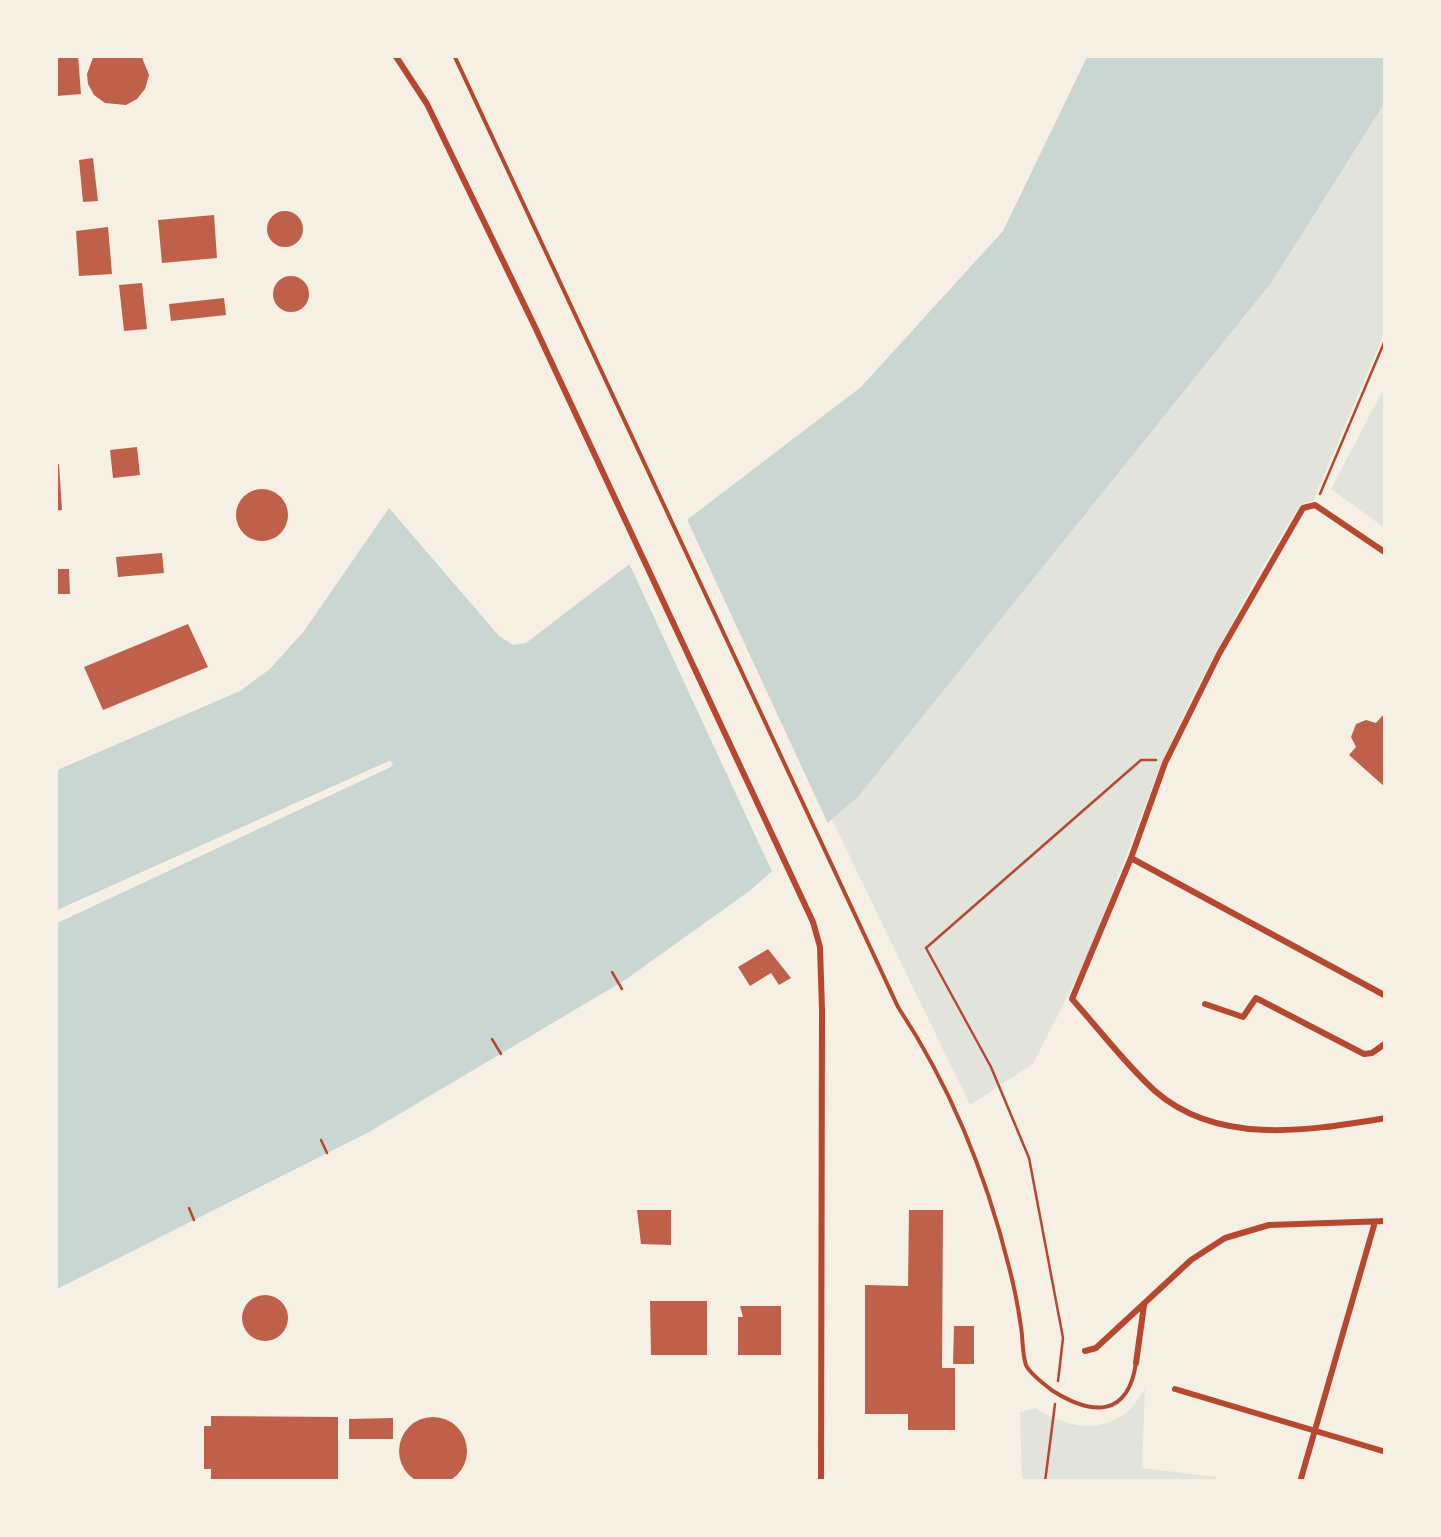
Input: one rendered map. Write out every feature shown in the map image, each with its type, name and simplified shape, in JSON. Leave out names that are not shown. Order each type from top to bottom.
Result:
[{"type":"street","points":[[396,55],[427,104],[535,327],[813,922],[820,947],[823,1080],[821,1482]]},
{"type":"street","points":[[1386,553],[1315,505],[1303,508],[1213,666],[1165,763],[1131,858],[1072,999],[1156,1091],[1202,1117],[1276,1132],[1386,1118]]},
{"type":"street","points":[[1131,858],[1386,996]]},
{"type":"street","points":[[1205,1004],[1243,1017],[1256,998],[1364,1054],[1386,1043],[1386,1032]]},
{"type":"street","points":[[1085,1351],[1096,1348],[1191,1260],[1225,1238],[1269,1225],[1386,1221]]},
{"type":"street","points":[[1300,1482],[1375,1222]]},
{"type":"street","points":[[1136,1363],[1145,1302]]},
{"type":"street","points":[[1175,1389],[1386,1452]]},
{"type":"lane","points":[[454,55],[898,1007],[954,1104],[979,1165],[1014,1288],[1027,1367],[1063,1397],[1084,1407],[1098,1408],[1120,1401],[1133,1384],[1136,1363]]},
{"type":"path","points":[[1315,505],[1386,338]]},
{"type":"path","points":[[1045,1482],[1063,1338],[1029,1158],[991,1067],[926,948],[1141,760],[1150,758]]},
{"type":"path","points":[[612,972],[622,990]]},
{"type":"path","points":[[492,1040],[501,1054]]},
{"type":"path","points":[[321,1140],[327,1154]]},
{"type":"path","points":[[189,1208],[194,1220]]},
{"type":"path","points":[[1063,1338],[1085,1351]]},
{"type":"shaded area","points":[[1088,55],[1386,55],[1386,98],[1271,283],[858,797],[748,892],[625,980],[369,1132],[55,1290],[55,924],[393,763],[389,761],[55,911],[55,771],[240,691],[270,669],[304,631],[389,508],[499,636],[513,645],[526,643],[861,387],[1003,231]]},
{"type":"shaded area","points":[[1386,98],[1386,329],[1313,501],[1300,505],[1191,699],[1159,769],[1087,958],[1033,1064],[970,1105],[832,820],[858,797],[1271,283]]},
{"type":"shaded area","points":[[1386,384],[1386,529],[1331,489]]},
{"type":"shaded area","points":[[1145,1389],[1142,1468],[1216,1477],[1215,1482],[1022,1482],[1020,1412],[1036,1408],[1068,1423],[1103,1424],[1128,1412]]},
{"type":"pier","points":[[685,515],[830,828],[774,876],[627,559]]},
{"type":"building","points":[[55,55],[78,55],[81,94],[57,96]]},
{"type":"building","points":[[94,55],[141,55],[149,75],[137,99],[126,105],[105,103],[94,95],[87,74]]},
{"type":"building","points":[[93,158],[98,201],[83,202],[79,160]]},
{"type":"building","points":[[285,211],[298,216],[303,229],[298,242],[285,247],[272,242],[267,229],[272,216]]},
{"type":"building","points":[[214,215],[217,258],[162,263],[158,220]]},
{"type":"building","points":[[108,227],[112,274],[79,276],[76,231]]},
{"type":"building","points":[[291,276],[304,281],[309,294],[304,307],[291,312],[278,307],[273,294],[278,281]]},
{"type":"building","points":[[142,283],[147,329],[124,331],[119,285]]},
{"type":"building","points":[[224,298],[226,315],[171,321],[169,304]]},
{"type":"building","points":[[137,447],[140,475],[113,478],[110,450]]},
{"type":"building","points":[[59,464],[62,510],[55,511],[55,465]]},
{"type":"building","points":[[262,489],[280,497],[288,515],[280,533],[262,541],[244,533],[236,515],[244,497]]},
{"type":"building","points":[[162,553],[164,573],[118,577],[116,557]]},
{"type":"building","points":[[55,569],[69,569],[70,594],[55,594]]},
{"type":"building","points":[[188,624],[208,667],[103,710],[84,667]]},
{"type":"building","points":[[1384,714],[1386,788],[1349,755],[1356,747],[1351,737],[1356,724],[1366,720],[1376,723]]},
{"type":"building","points":[[768,949],[791,978],[779,985],[771,973],[750,986],[738,967]]},
{"type":"building","points":[[637,1210],[671,1210],[671,1245],[641,1244]]},
{"type":"building","points":[[909,1210],[943,1210],[942,1368],[955,1368],[955,1430],[908,1430],[908,1414],[865,1414],[865,1285],[908,1286]]},
{"type":"building","points":[[265,1295],[282,1301],[288,1318],[282,1335],[265,1341],[248,1335],[242,1318],[248,1301]]},
{"type":"building","points":[[650,1301],[707,1301],[707,1355],[651,1355]]},
{"type":"building","points":[[740,1306],[781,1306],[781,1355],[738,1355],[738,1317],[743,1317]]},
{"type":"building","points":[[954,1326],[974,1326],[974,1364],[953,1364]]},
{"type":"building","points":[[211,1416],[338,1417],[338,1482],[211,1481],[211,1469],[204,1469],[204,1426],[211,1426]]},
{"type":"building","points":[[433,1417],[457,1427],[467,1451],[457,1475],[433,1485],[409,1475],[399,1451],[409,1427]]},
{"type":"building","points":[[393,1418],[393,1439],[349,1439],[349,1419]]}]
